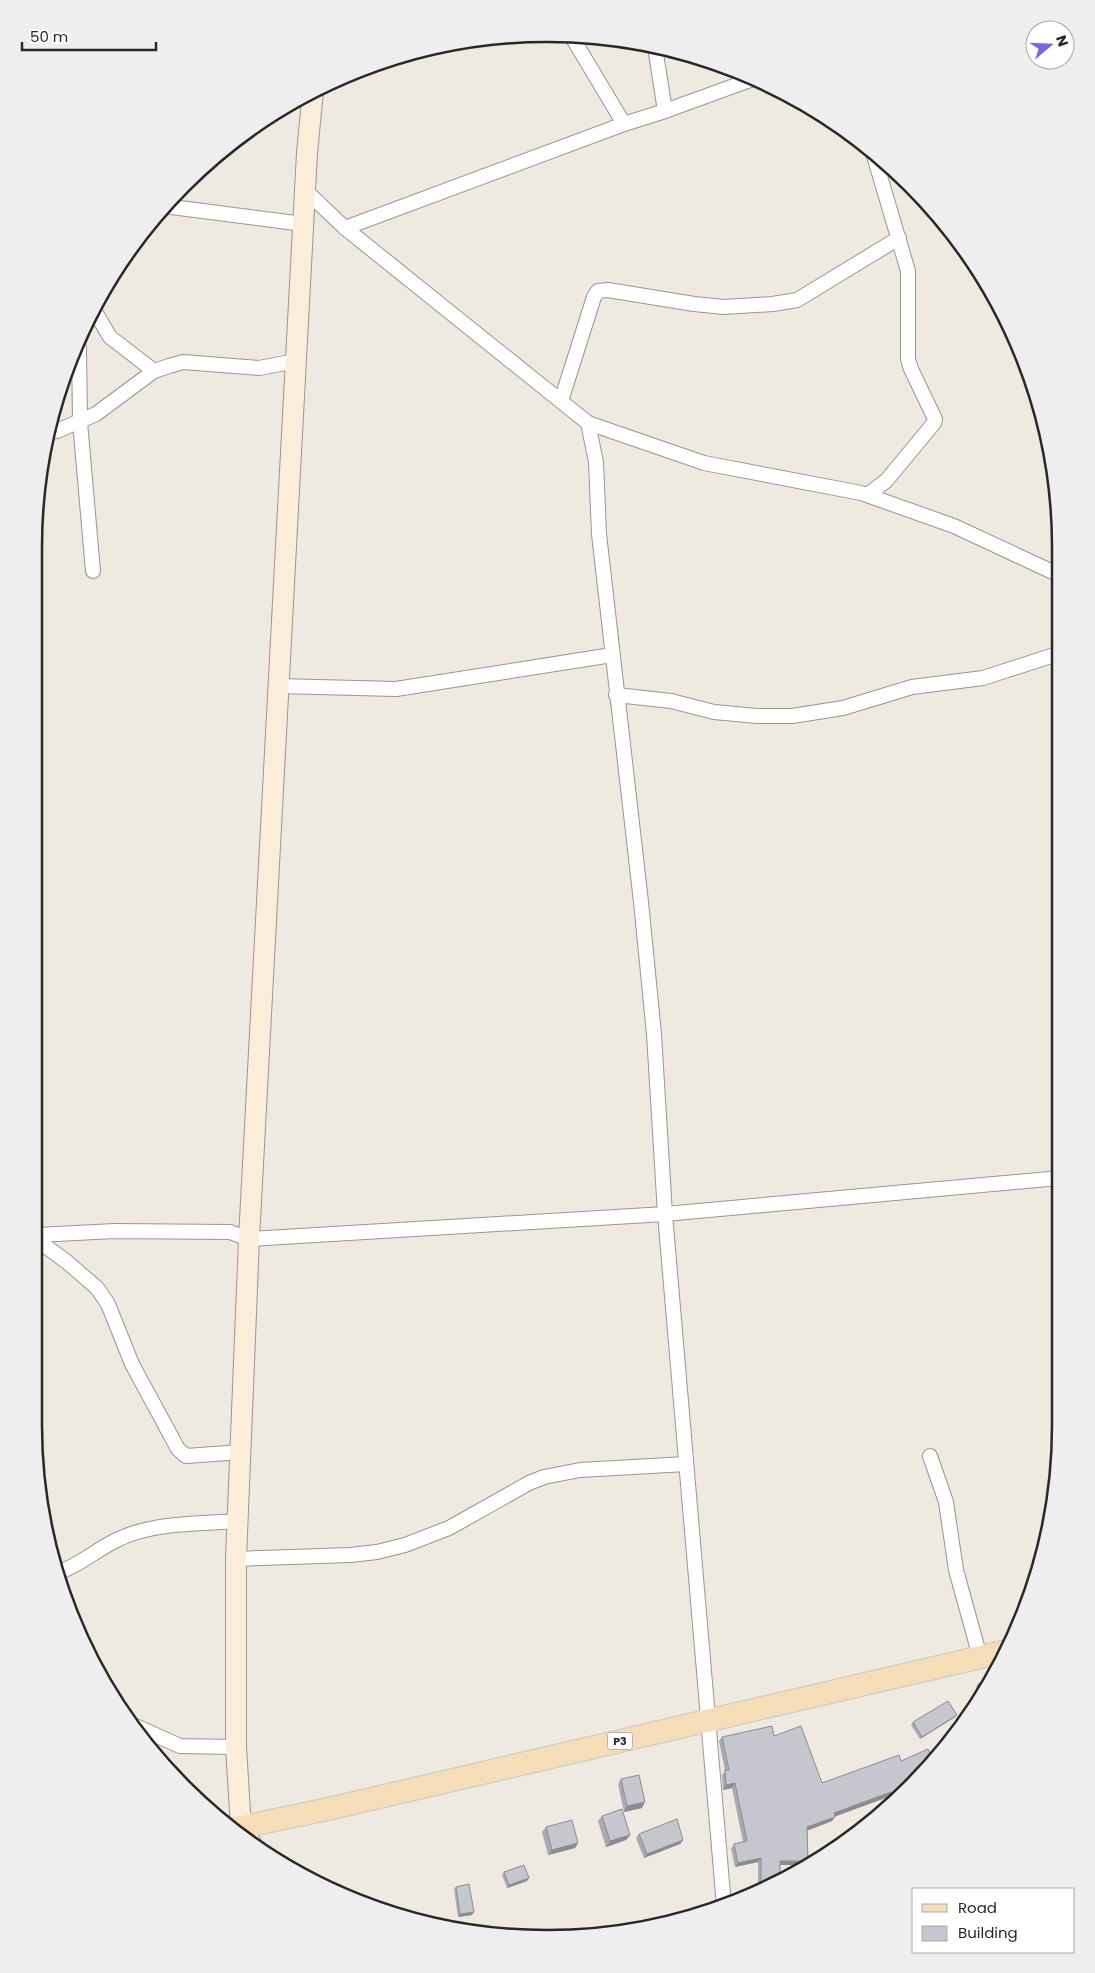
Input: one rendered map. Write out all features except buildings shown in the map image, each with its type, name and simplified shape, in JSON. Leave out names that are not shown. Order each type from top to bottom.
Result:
[{"type":"main road","points":[[242,1827],[236,1747],[236,1559],[278,686],[307,153],[312,101]]},
{"type":"main road","name":"P3","points":[[248,1831],[328,1809],[998,1653]]},
{"type":"street","points":[[576,44],[624,124]]},
{"type":"street","points":[[656,55],[665,111]]},
{"type":"street","points":[[345,228],[624,124],[744,82]]},
{"type":"street","points":[[867,495],[886,481],[934,423],[935,418],[908,359],[908,271],[877,165]]},
{"type":"street","points":[[306,191],[345,228],[588,423],[704,463],[867,495],[954,526],[1052,572]]},
{"type":"street","points":[[175,207],[303,224]]},
{"type":"street","points":[[561,401],[594,297],[598,291],[608,290],[724,307],[773,304],[796,300],[899,238]]},
{"type":"street","points":[[98,317],[110,337],[154,371]]},
{"type":"street","points":[[79,359],[80,422],[93,571]]},
{"type":"street","points":[[56,431],[96,414],[154,371],[183,362],[259,368],[296,361]]},
{"type":"street","points":[[588,423],[596,462],[599,534],[641,902],[654,1034],[665,1214],[723,1899]]},
{"type":"street","points":[[278,686],[396,690],[612,656]]},
{"type":"street","points":[[616,695],[670,701],[714,712],[757,716],[792,716],[843,708],[912,687],[983,678],[1052,656]]},
{"type":"street","points":[[42,1235],[115,1231],[230,1232],[250,1239],[665,1214],[1052,1179]]},
{"type":"street","points":[[42,1244],[97,1288],[108,1304],[132,1364],[178,1449],[186,1456],[242,1452]]},
{"type":"street","points":[[930,1456],[946,1502],[956,1570],[980,1657]]},
{"type":"street","points":[[236,1559],[350,1555],[377,1552],[405,1545],[449,1528],[529,1483],[544,1477],[580,1470],[686,1464]]},
{"type":"street","points":[[64,1570],[81,1562],[97,1549],[122,1537],[147,1529],[239,1521]]},
{"type":"street","points":[[145,1730],[180,1746],[236,1747]]}]
